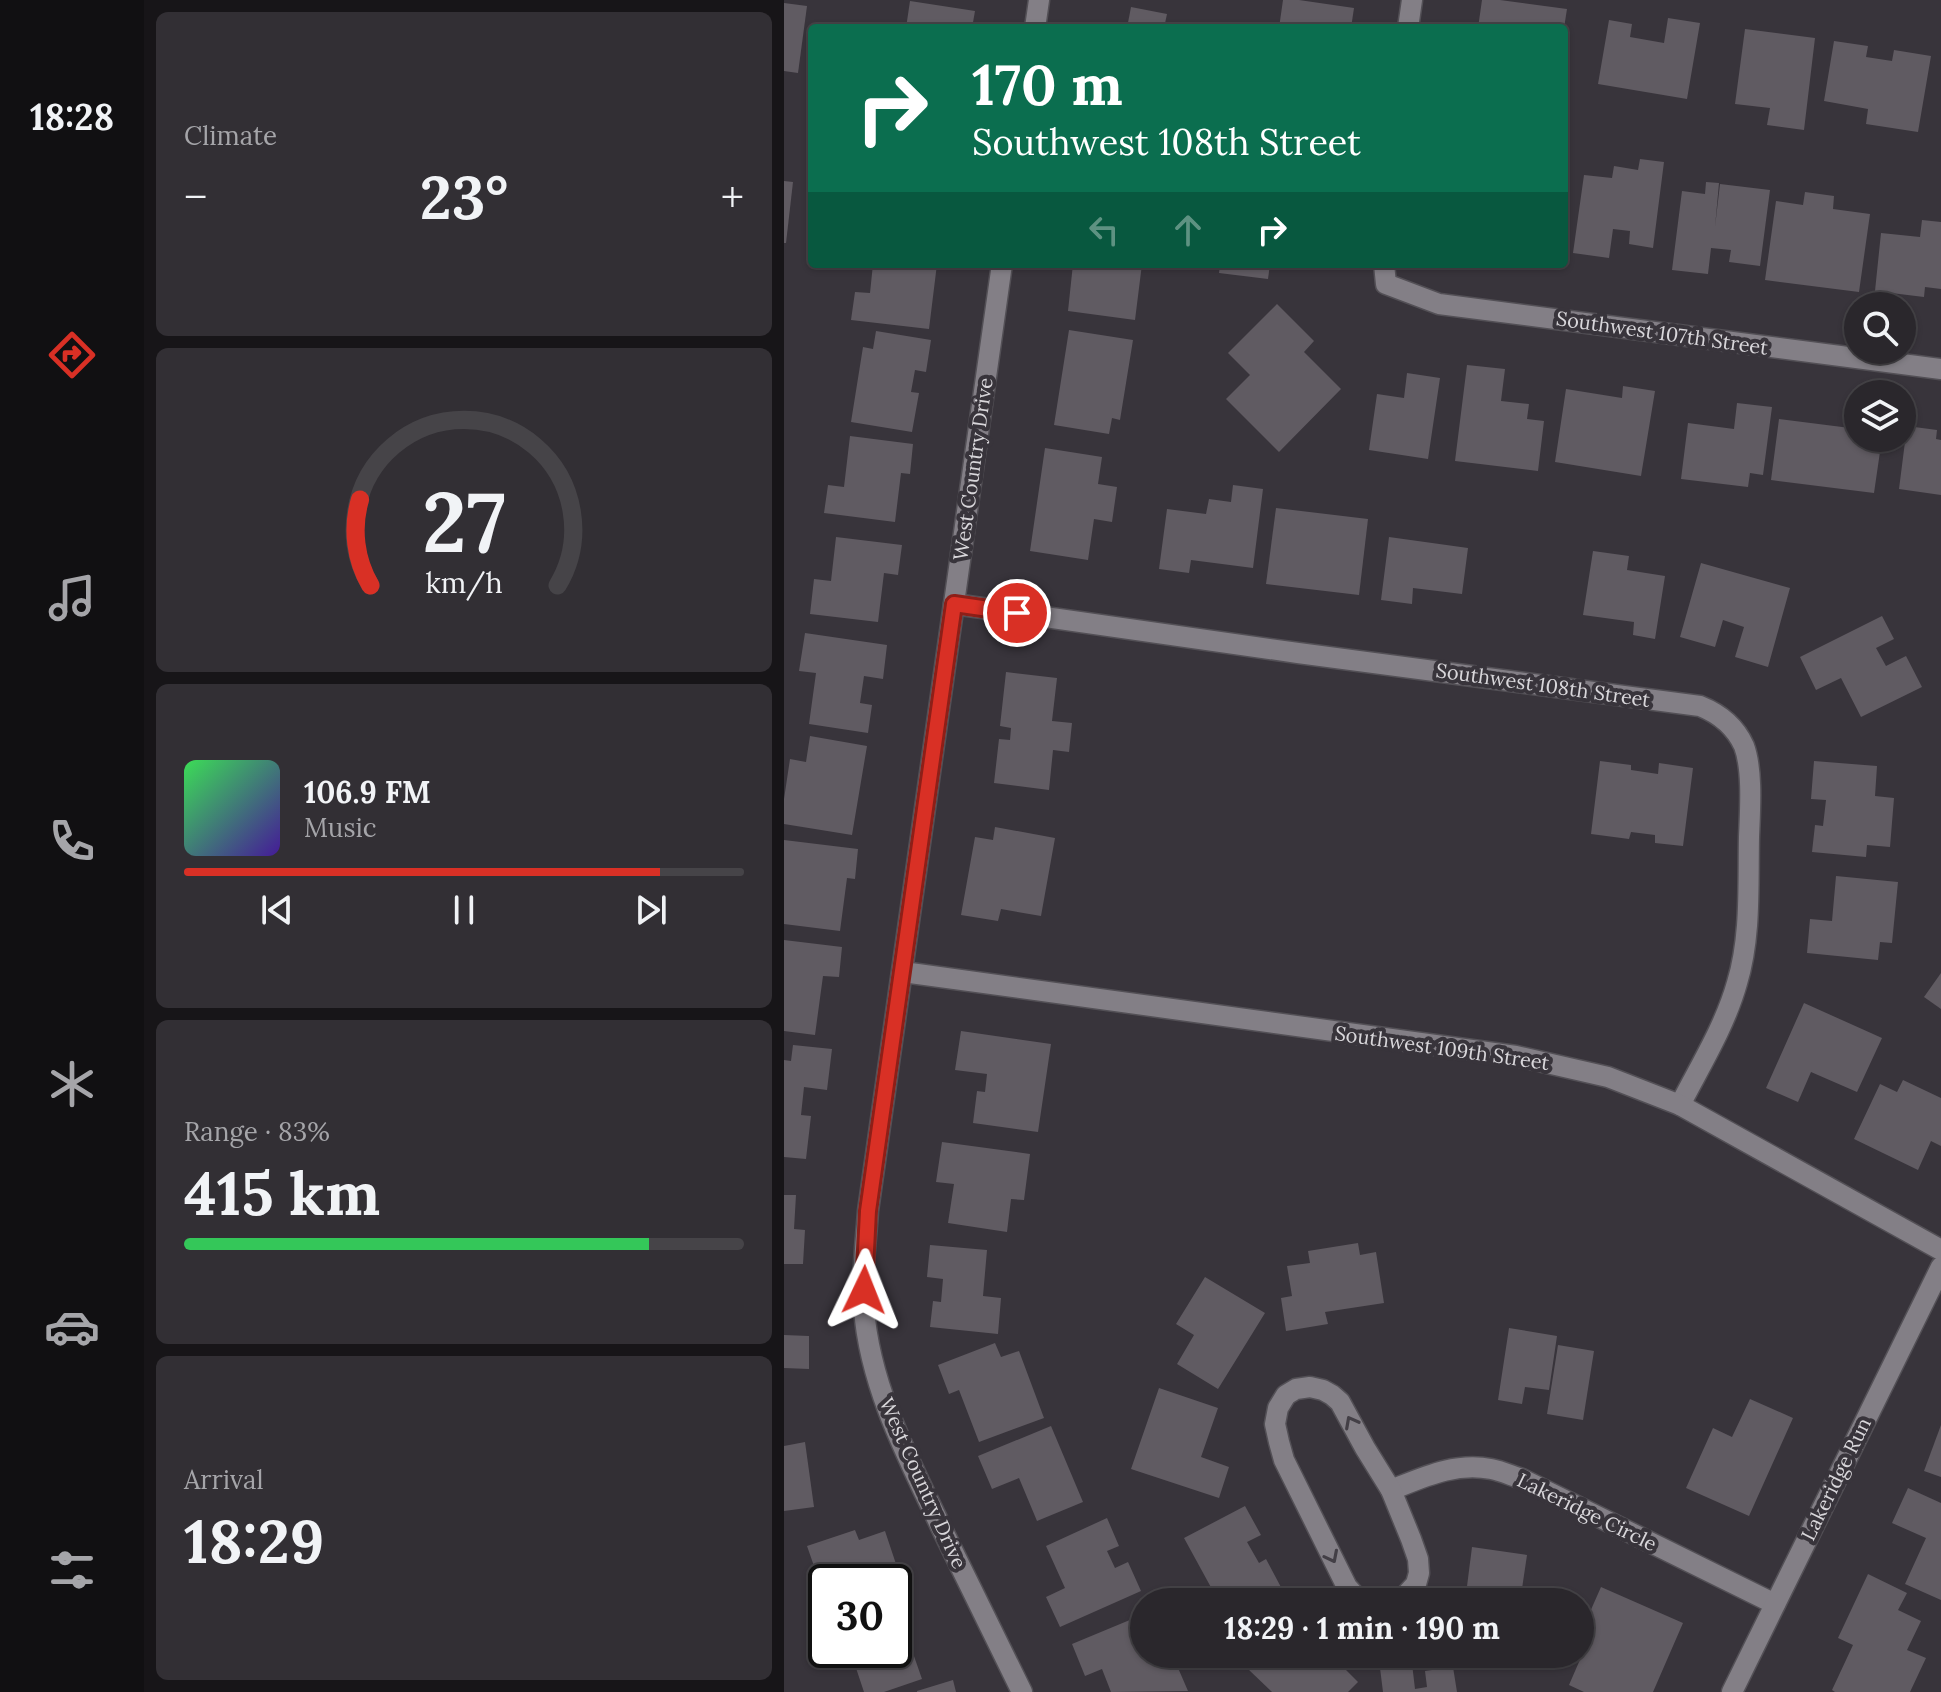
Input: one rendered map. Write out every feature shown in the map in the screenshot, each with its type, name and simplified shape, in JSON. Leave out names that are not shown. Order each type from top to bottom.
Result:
[{"type":"street","points":[[1036,24],[1039,0]]},
{"type":"street","points":[[1409,24],[1412,0]]},
{"type":"street","name":"West Country Drive","points":[[1001,268],[868,1211],[864,1309],[870,1350],[904,1451],[1022,1692]]},
{"type":"street","name":"Southwest 107th Street","points":[[1385,274],[1439,304],[1941,369]]},
{"type":"street","name":"Southwest 108th Street","points":[[954,604],[1700,706],[1714,711],[1737,734],[1745,749],[1750,789],[1748,913],[1744,953],[1728,1009],[1680,1105]]},
{"type":"street","name":"Southwest 109th Street","points":[[903,972],[1516,1056],[1608,1077],[1680,1105],[1941,1250]]},
{"type":"street","name":"Lakeridge Run","points":[[1732,1692],[1941,1267]]},
{"type":"street","points":[[1348,1588],[1284,1460],[1275,1424],[1278,1408],[1286,1395],[1296,1389],[1310,1387],[1332,1395],[1340,1402],[1391,1490],[1411,1539],[1419,1573],[1412,1588]]},
{"type":"street","name":"Lakeridge Circle","points":[[1391,1490],[1444,1469],[1476,1466],[1495,1469],[1522,1479],[1775,1604]]},
{"type":"building","points":[[1283,0],[1354,8],[1352,24],[1280,24]]},
{"type":"building","points":[[1482,0],[1567,9],[1565,24],[1479,24]]},
{"type":"building","points":[[910,1],[975,11],[973,24],[907,24]]},
{"type":"building","points":[[784,3],[807,6],[798,73],[784,71]]},
{"type":"building","points":[[1131,7],[1167,14],[1165,24],[1128,24]]},
{"type":"building","points":[[1668,18],[1700,23],[1687,99],[1598,84],[1609,20],[1632,24],[1630,37],[1664,43]]},
{"type":"building","points":[[1745,29],[1815,38],[1804,130],[1767,125],[1770,108],[1735,104]]},
{"type":"building","points":[[1834,41],[1868,46],[1866,57],[1892,61],[1894,50],[1931,56],[1918,132],[1866,124],[1868,109],[1824,101]]},
{"type":"building","points":[[1640,159],[1664,162],[1653,248],[1629,244],[1630,231],[1613,229],[1609,258],[1573,253],[1584,175],[1612,178],[1614,166],[1638,170]]},
{"type":"building","points":[[784,181],[793,182],[786,243],[784,243]]},
{"type":"building","points":[[1706,182],[1719,183],[1715,227],[1720,184],[1770,190],[1760,266],[1729,262],[1731,250],[1711,248],[1708,274],[1672,270],[1682,191],[1705,194]]},
{"type":"building","points":[[1805,192],[1834,196],[1833,209],[1870,214],[1859,292],[1765,280],[1776,201],[1803,205]]},
{"type":"building","points":[[1922,220],[1941,222],[1941,289],[1925,287],[1924,297],[1916,296],[1916,292],[1875,291],[1881,233],[1920,237]]},
{"type":"building","points":[[873,268],[937,268],[929,329],[851,320],[855,292],[870,293]]},
{"type":"building","points":[[1073,268],[1142,268],[1135,320],[1068,311]]},
{"type":"building","points":[[1220,268],[1269,268],[1268,279],[1219,273]]},
{"type":"building","points":[[1277,304],[1314,341],[1304,352],[1341,389],[1279,452],[1226,399],[1250,375],[1228,353]]},
{"type":"building","points":[[1069,330],[1133,340],[1120,420],[1112,418],[1109,434],[1054,425]]},
{"type":"building","points":[[876,331],[931,340],[926,372],[915,370],[911,392],[919,393],[912,432],[851,422],[863,347],[873,349]]},
{"type":"building","points":[[1467,365],[1505,369],[1501,401],[1529,404],[1527,419],[1544,421],[1538,471],[1455,461]]},
{"type":"building","points":[[1407,373],[1440,378],[1428,459],[1369,450],[1377,394],[1404,398]]},
{"type":"building","points":[[1623,386],[1655,391],[1641,476],[1555,462],[1566,389],[1622,398]]},
{"type":"building","points":[[1737,403],[1772,407],[1763,475],[1750,473],[1748,487],[1681,479],[1688,423],[1734,429]]},
{"type":"building","points":[[1779,419],[1844,427],[1844,452],[1880,452],[1874,493],[1771,480]]},
{"type":"building","points":[[1916,427],[1937,430],[1936,439],[1941,440],[1941,495],[1899,489],[1904,452],[1916,452]]},
{"type":"building","points":[[850,436],[913,444],[910,474],[901,473],[895,522],[824,513],[828,485],[844,487]]},
{"type":"building","points":[[1045,448],[1102,457],[1098,484],[1117,487],[1112,522],[1094,519],[1088,560],[1030,551]]},
{"type":"building","points":[[1233,485],[1263,489],[1253,568],[1191,560],[1189,573],[1159,569],[1167,509],[1206,514],[1209,499],[1231,502]]},
{"type":"building","points":[[1276,508],[1368,519],[1359,595],[1266,584]]},
{"type":"building","points":[[836,537],[902,545],[898,575],[884,573],[878,622],[810,614],[814,579],[831,581]]},
{"type":"building","points":[[1389,537],[1468,548],[1462,594],[1413,588],[1412,604],[1381,600]]},
{"type":"building","points":[[1593,551],[1629,556],[1627,570],[1665,576],[1655,639],[1633,635],[1634,622],[1583,615]]},
{"type":"building","points":[[1701,563],[1790,588],[1768,667],[1735,657],[1744,627],[1723,620],[1715,647],[1680,637]]},
{"type":"building","points":[[1882,616],[1894,639],[1876,648],[1886,666],[1906,656],[1922,687],[1861,717],[1841,678],[1816,690],[1800,657]]},
{"type":"building","points":[[805,633],[887,645],[883,679],[864,676],[860,703],[872,705],[868,733],[809,724],[816,673],[799,671]]},
{"type":"building","points":[[1006,672],[1057,678],[1052,721],[1072,723],[1069,752],[1053,750],[1049,790],[994,783],[999,739],[1010,740],[1011,728],[1000,726]]},
{"type":"building","points":[[810,736],[867,746],[852,835],[784,824],[790,759],[806,762]]},
{"type":"building","points":[[1600,761],[1631,765],[1631,770],[1658,774],[1659,763],[1693,768],[1683,846],[1655,843],[1655,835],[1631,832],[1629,839],[1591,834]]},
{"type":"building","points":[[1814,761],[1877,766],[1875,796],[1894,798],[1890,847],[1867,845],[1866,857],[1812,852],[1815,825],[1823,826],[1826,800],[1811,799]]},
{"type":"building","points":[[995,827],[1055,838],[1041,916],[1001,909],[998,921],[961,915],[975,837],[993,840]]},
{"type":"building","points":[[784,840],[858,849],[855,879],[847,878],[840,931],[784,924]]},
{"type":"building","points":[[1836,876],[1898,882],[1892,943],[1880,942],[1878,960],[1807,953],[1810,919],[1832,921]]},
{"type":"building","points":[[784,940],[842,947],[839,977],[823,976],[815,1035],[784,1031]]},
{"type":"building","points":[[1941,973],[1941,1009],[1924,997]]},
{"type":"building","points":[[1804,1003],[1882,1038],[1857,1092],[1811,1072],[1798,1102],[1766,1088]]},
{"type":"building","points":[[961,1031],[1051,1044],[1038,1132],[973,1123],[977,1091],[985,1092],[987,1074],[955,1070]]},
{"type":"building","points":[[793,1045],[832,1049],[827,1090],[804,1087],[801,1115],[811,1116],[806,1159],[784,1157],[784,1060],[791,1061]]},
{"type":"building","points":[[1903,1080],[1941,1098],[1941,1146],[1931,1141],[1918,1170],[1854,1139],[1880,1084],[1897,1092]]},
{"type":"building","points":[[942,1142],[1030,1154],[1024,1200],[1011,1199],[1007,1232],[948,1223],[954,1184],[936,1182]]},
{"type":"building","points":[[784,1195],[796,1195],[794,1229],[805,1230],[803,1264],[784,1264]]},
{"type":"building","points":[[1358,1243],[1360,1255],[1376,1252],[1384,1303],[1325,1312],[1328,1324],[1286,1331],[1281,1298],[1292,1296],[1287,1266],[1310,1263],[1308,1251]]},
{"type":"building","points":[[930,1245],[987,1250],[983,1296],[1001,1298],[998,1334],[930,1327],[933,1301],[941,1302],[943,1279],[927,1277]]},
{"type":"building","points":[[1205,1277],[1265,1313],[1218,1389],[1177,1364],[1194,1335],[1176,1324]]},
{"type":"building","points":[[1509,1328],[1557,1336],[1549,1390],[1525,1387],[1522,1404],[1498,1400]]},
{"type":"building","points":[[784,1335],[809,1336],[809,1369],[784,1368]]},
{"type":"building","points":[[995,1343],[1001,1357],[1019,1351],[1044,1418],[979,1442],[959,1390],[949,1394],[938,1365]]},
{"type":"building","points":[[1558,1345],[1594,1351],[1583,1420],[1547,1414]]},
{"type":"building","points":[[1159,1388],[1218,1408],[1201,1457],[1229,1467],[1219,1498],[1131,1469]]},
{"type":"building","points":[[1750,1399],[1793,1418],[1749,1516],[1686,1488],[1713,1428],[1732,1437]]},
{"type":"building","points":[[1941,1425],[1941,1477],[1924,1471]]},
{"type":"building","points":[[1051,1426],[1083,1502],[1037,1521],[1019,1478],[992,1489],[978,1456]]},
{"type":"building","points":[[805,1442],[814,1507],[784,1511],[784,1446]]},
{"type":"building","points":[[1908,1488],[1941,1503],[1941,1600],[1905,1584],[1926,1538],[1892,1523]]},
{"type":"building","points":[[1245,1506],[1261,1535],[1247,1542],[1259,1563],[1266,1559],[1281,1588],[1211,1588],[1184,1538]]},
{"type":"building","points":[[1107,1518],[1119,1546],[1107,1551],[1115,1568],[1128,1562],[1140,1588],[1130,1588],[1130,1596],[1060,1627],[1046,1597],[1065,1588],[1046,1546]]},
{"type":"building","points":[[855,1530],[859,1540],[885,1531],[896,1564],[813,1564],[807,1546]]},
{"type":"building","points":[[1472,1547],[1527,1555],[1522,1588],[1467,1588]]},
{"type":"building","points":[[1868,1574],[1907,1593],[1898,1610],[1921,1621],[1907,1650],[1926,1658],[1910,1692],[1832,1690],[1853,1645],[1838,1638]]},
{"type":"building","points":[[1601,1587],[1683,1623],[1653,1692],[1584,1692],[1569,1685],[1576,1668],[1594,1668],[1594,1603]]},
{"type":"building","points":[[1130,1620],[1130,1668],[1178,1668],[1188,1691],[1111,1692],[1102,1669],[1085,1676],[1072,1644]]},
{"type":"building","points":[[912,1650],[922,1679],[884,1692],[864,1692],[856,1668],[912,1668]]},
{"type":"building","points":[[1344,1668],[1358,1682],[1348,1692],[1272,1692],[1248,1669]]},
{"type":"building","points":[[1380,1668],[1413,1668],[1415,1689],[1427,1687],[1425,1671],[1453,1668],[1457,1692],[1383,1692]]},
{"type":"building","points":[[953,1680],[956,1692],[917,1692],[917,1691]]},
{"type":"route","points":[[864,1290],[868,1211],[954,604],[1017,613]]}]
